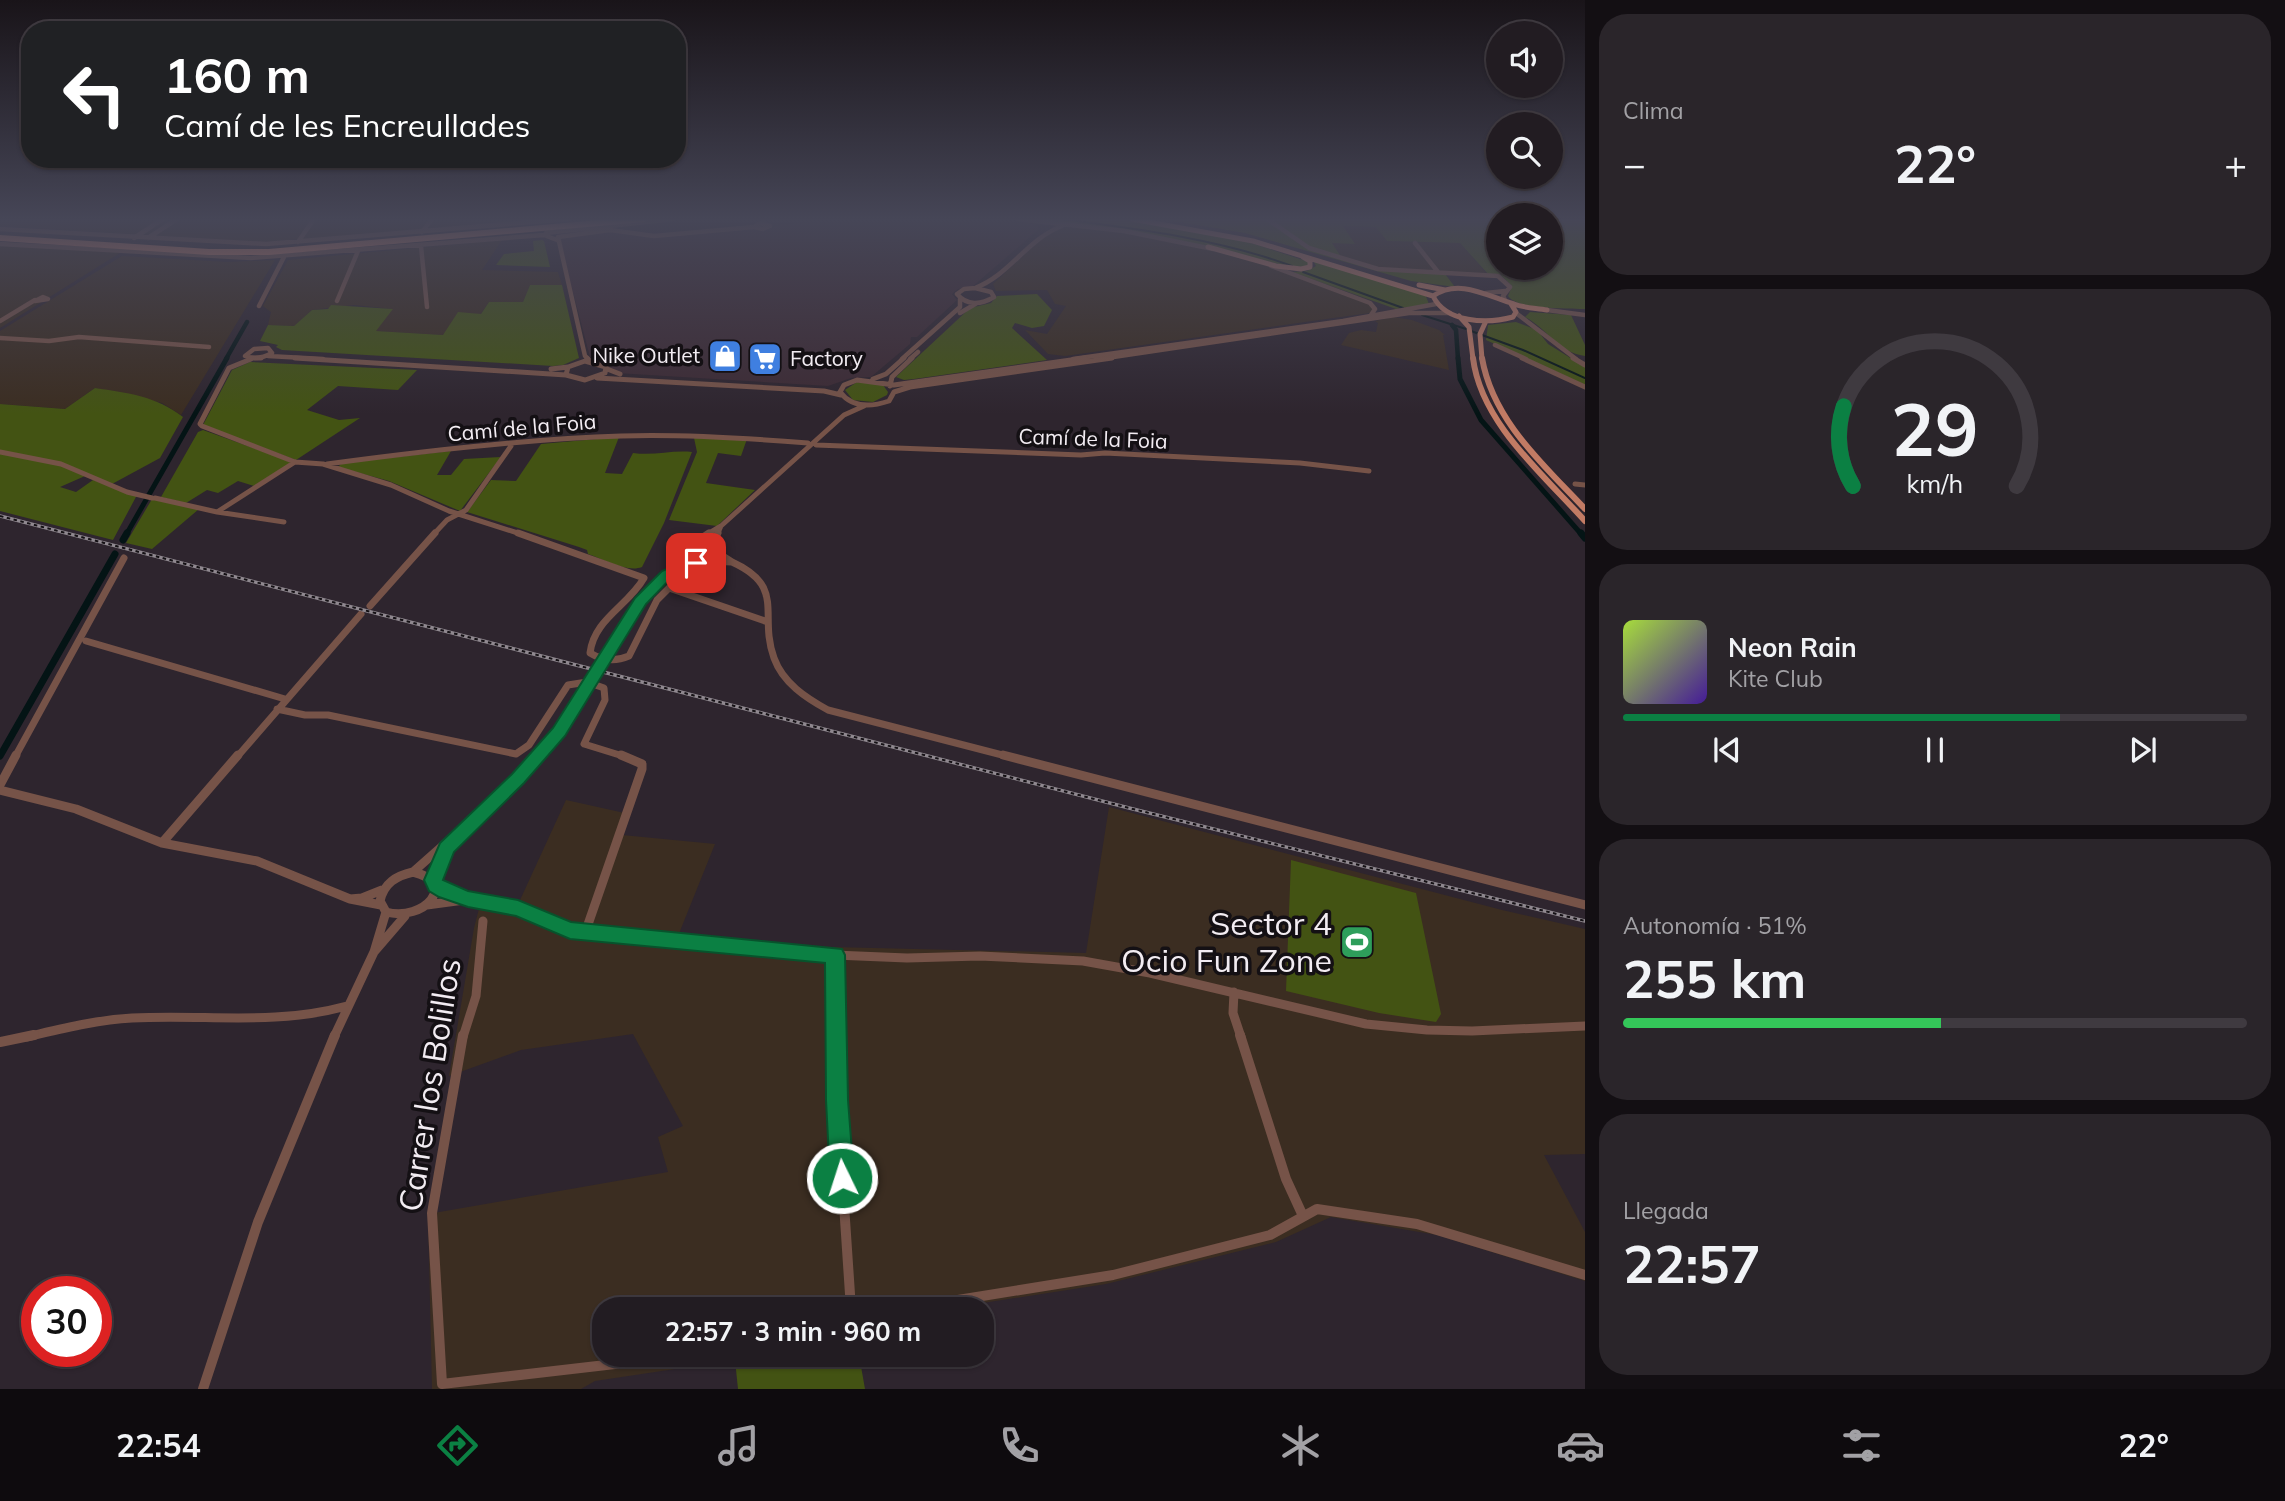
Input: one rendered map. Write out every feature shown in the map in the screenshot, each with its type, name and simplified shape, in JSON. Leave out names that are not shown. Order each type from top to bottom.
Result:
[{"type":"main road","points":[[1399,284],[1433,296],[1445,290]]},
{"type":"main road","points":[[1416,284],[1445,290],[1486,293],[1508,302],[1546,310]]},
{"type":"main road","points":[[1433,296],[1436,304],[1450,313],[1486,321],[1507,320],[1516,312],[1546,310]]},
{"type":"main road","points":[[1508,302],[1516,312]]},
{"type":"main road","points":[[1459,316],[1469,330],[1476,382],[1497,422],[1585,521]]},
{"type":"main road","points":[[1486,321],[1480,334],[1482,366],[1495,402],[1524,442],[1585,509]]},
{"type":"street","points":[[259,306],[270,284]]},
{"type":"street","points":[[337,301],[344,284]]},
{"type":"street","points":[[425,284],[427,307]]},
{"type":"street","points":[[567,284],[584,356],[590,361]]},
{"type":"street","points":[[768,622],[669,588],[657,600],[629,656],[614,661],[596,657],[590,653],[590,646],[599,629],[644,578],[570,550],[459,514],[391,485],[323,464],[295,462],[200,424],[229,368],[270,353],[536,369],[568,367],[590,361],[601,363],[607,369],[620,374],[833,387],[872,380],[886,374],[960,307],[958,292],[988,284]]},
{"type":"street","points":[[1318,284],[1400,311]]},
{"type":"street","points":[[1486,293],[1505,291],[1510,287],[1506,284]]},
{"type":"street","points":[[961,299],[977,303],[988,302],[993,297],[991,292],[975,288]]},
{"type":"street","points":[[1505,291],[1508,302]]},
{"type":"street","points":[[1361,299],[1374,307],[1371,315]]},
{"type":"street","points":[[0,321],[37,301]]},
{"type":"street","points":[[889,385],[892,377],[963,310],[977,303]]},
{"type":"street","points":[[872,380],[889,385],[917,382],[1436,304]]},
{"type":"street","points":[[1546,310],[1585,314]]},
{"type":"street","points":[[1516,312],[1539,328],[1549,342],[1585,361]]},
{"type":"street","points":[[703,537],[721,526],[844,415],[866,405],[889,401],[894,392],[911,387],[1409,313],[1450,313]]},
{"type":"street","points":[[1507,320],[1539,328]]},
{"type":"street","points":[[0,338],[49,341],[79,337],[209,347]]},
{"type":"street","points":[[1495,345],[1585,387]]},
{"type":"street","points":[[251,359],[246,354],[254,349],[268,348],[270,353]]},
{"type":"street","points":[[270,353],[566,375],[579,380],[597,378],[824,391],[866,405]]},
{"type":"street","points":[[580,362],[584,356]]},
{"type":"street","points":[[566,375],[568,367]]},
{"type":"street","points":[[597,378],[607,369]]},
{"type":"street","points":[[892,377],[903,382],[917,382]]},
{"type":"street","points":[[844,415],[841,389],[847,383]]},
{"type":"street","points":[[889,385],[894,392]]},
{"type":"street","name":"Camí de la Foia","points":[[323,464],[418,452],[594,437],[656,435],[808,443]]},
{"type":"street","name":"Camí de la Foia","points":[[816,445],[1105,453],[1291,462],[1369,471]]},
{"type":"street","points":[[370,606],[447,520],[466,510],[511,446]]},
{"type":"street","points":[[0,452],[61,464],[142,496],[216,512],[284,522]]},
{"type":"street","points":[[216,512],[295,462]]},
{"type":"street","points":[[1575,484],[1585,485]]},
{"type":"street","points":[[714,541],[721,526]]},
{"type":"street","points":[[690,563],[677,557],[674,550],[678,542],[689,537],[703,537],[714,541],[718,546],[718,553]]},
{"type":"street","points":[[718,553],[761,578],[768,595],[772,652],[781,673],[793,687],[811,700],[845,716],[1585,905]]},
{"type":"street","points":[[708,561],[718,553]]},
{"type":"street","points":[[350,899],[362,898],[383,890],[395,877],[413,872],[446,848],[537,757],[569,718],[632,612],[667,574],[677,557]]},
{"type":"street","points":[[124,558],[0,788],[76,809],[162,843],[257,861],[350,899],[405,916]]},
{"type":"street","points":[[667,574],[690,563],[732,562]]},
{"type":"street","points":[[162,843],[361,614]]},
{"type":"street","points":[[86,641],[285,699]]},
{"type":"street","points":[[277,709],[306,715],[328,715],[516,754],[529,745],[568,685],[584,681],[599,684],[604,688],[605,700],[584,744],[637,760],[642,764],[642,769],[585,933]]},
{"type":"street","points":[[427,905],[435,892],[434,883],[446,848]]},
{"type":"street","points":[[413,872],[428,875],[434,883],[468,899],[518,908],[564,929],[585,933],[835,955],[907,958],[980,956],[1083,961],[1150,973],[1366,1024],[1427,1030],[1472,1031],[1585,1026]]},
{"type":"street","points":[[203,1389],[263,1206],[315,1076],[374,952],[384,909],[383,890]]},
{"type":"street","points":[[374,952],[405,916],[427,905],[468,899]]},
{"type":"street","name":"Carrer los Bolillos","points":[[483,920],[476,996],[465,1026],[432,1213],[442,1384],[592,1367]]},
{"type":"street","points":[[835,955],[837,1100],[850,1297]]},
{"type":"street","points":[[1234,992],[1233,1013],[1286,1179],[1303,1216]]},
{"type":"street","points":[[0,1042],[111,1020],[276,1021],[316,1016],[347,1006]]},
{"type":"street","points":[[976,1297],[1113,1275],[1270,1235],[1290,1227],[1317,1209],[1417,1224],[1585,1275]]},
{"type":"shaded area","points":[[0,284],[71,284],[0,328]]},
{"type":"shaded area","points":[[77,284],[261,284],[181,415],[162,403],[95,388],[65,409],[0,404],[0,331]]},
{"type":"shaded area","points":[[275,284],[562,285],[530,285],[523,302],[489,302],[481,314],[443,335],[375,331],[392,309],[354,305],[312,310],[294,326],[268,325],[271,312],[263,306]]},
{"type":"shaded area","points":[[571,284],[976,284],[958,289],[952,294],[957,300],[917,337],[911,337],[910,344],[871,377],[851,378],[828,386],[616,373],[609,370],[605,361],[590,357]]},
{"type":"shaded area","points":[[993,284],[1316,284],[1369,303],[1373,310],[1370,313],[1065,356],[1048,354],[1025,330],[1047,334],[1066,306],[1055,304],[1047,290],[996,291]]},
{"type":"shaded area","points":[[1394,317],[1412,320],[1445,335],[1449,370],[1341,345],[1349,333],[1361,330],[1376,332],[1378,323],[1375,321]]},
{"type":"shaded area","points":[[566,800],[629,814],[622,835],[715,844],[678,936],[832,947],[1086,953],[1109,807],[1502,910],[1585,929],[1585,1154],[1544,1155],[1585,1232],[1585,1281],[1437,1235],[1331,1217],[1276,1242],[1106,1284],[994,1301],[994,1297],[592,1297],[592,1367],[688,1367],[595,1381],[581,1389],[432,1389],[428,1214],[668,1172],[658,1137],[683,1126],[633,1034],[521,1050],[449,1076],[480,905],[515,911]]},
{"type":"green space","points":[[1325,284],[1391,284],[1425,294],[1429,304],[1396,309]]},
{"type":"green space","points":[[1432,284],[1453,284],[1455,287]]},
{"type":"green space","points":[[1510,284],[1585,284],[1585,309],[1522,304],[1508,296],[1512,286]]},
{"type":"green space","points":[[530,285],[562,285],[579,358],[553,366],[282,350],[276,347],[278,345],[260,341],[268,325],[294,326],[312,310],[328,309],[331,305],[393,309],[376,331],[443,335],[458,312],[481,314],[489,302],[523,302]]},
{"type":"green space","points":[[1037,294],[1052,310],[1044,326],[1032,328],[1015,323],[1012,328],[1047,360],[914,379],[896,377],[970,308],[991,303],[997,296]]},
{"type":"green space","points":[[1530,312],[1571,315],[1585,345],[1585,356],[1567,350],[1525,317]]},
{"type":"green space","points":[[1516,322],[1537,330],[1548,344],[1585,367],[1585,385],[1486,340],[1488,325]]},
{"type":"green space","points":[[250,362],[417,370],[398,390],[338,386],[307,410],[339,420],[360,418],[296,460],[203,425],[232,370]]},
{"type":"green space","points":[[857,382],[883,385],[887,395],[873,402],[853,400],[845,390]]},
{"type":"green space","points":[[95,388],[152,400],[183,417],[160,458],[112,484],[85,476],[60,487],[76,492],[93,480],[137,495],[113,540],[0,511],[0,404],[65,409]]},
{"type":"green space","points":[[203,430],[292,462],[254,486],[238,481],[218,493],[207,490],[186,503],[161,497],[198,432]]},
{"type":"green space","points":[[619,437],[605,473],[622,474],[633,453],[692,452],[664,523],[642,567],[615,565],[588,554],[587,550],[579,547],[467,512],[491,480],[516,481],[541,444]]},
{"type":"green space","points":[[694,438],[747,439],[741,456],[718,453],[706,483],[755,490],[717,526],[669,520],[697,452]]},
{"type":"green space","points":[[451,451],[437,475],[451,475],[464,459],[501,457],[460,511],[389,481],[338,467],[342,463]]},
{"type":"green space","points":[[152,499],[199,509],[152,549],[126,543]]},
{"type":"green space","points":[[696,539],[711,543],[714,552],[697,560],[682,556],[679,547]]},
{"type":"green space","name":"Sector 4 Ocio Fun Zone","points":[[1291,860],[1416,893],[1441,1014],[1436,1022],[1379,1013],[1286,991]]},
{"type":"green space","points":[[736,1367],[861,1367],[865,1389],[738,1389]]},
{"type":"waterway","points":[[1336,284],[1403,308]]},
{"type":"waterway","points":[[1422,315],[1466,329]]},
{"type":"waterway","points":[[226,359],[247,322]]},
{"type":"waterway","points":[[1452,325],[1456,330],[1458,359]]},
{"type":"waterway","points":[[1471,331],[1523,350],[1585,378]]},
{"type":"waterway","points":[[126,535],[227,358]]},
{"type":"waterway","points":[[1458,358],[1460,379],[1481,420],[1582,535]]},
{"type":"waterway","points":[[123,540],[127,533]]},
{"type":"waterway","points":[[1581,533],[1585,538]]},
{"type":"waterway","points":[[0,756],[115,554]]},
{"type":"railway","points":[[0,516],[1129,808],[1585,921]]},
{"type":"place","name":"Nike Outlet","points":[[725,356]]},
{"type":"place","name":"Factory","points":[[765,359]]},
{"type":"place","name":"Sector 4 Ocio Fun Zone","points":[[1357,942]]},
{"type":"route","points":[[696,563],[690,563],[667,574],[640,601],[559,732],[518,778],[446,848],[433,880],[435,886],[446,892],[518,908],[554,925],[585,933],[835,955],[837,1100],[842,1178]]}]
